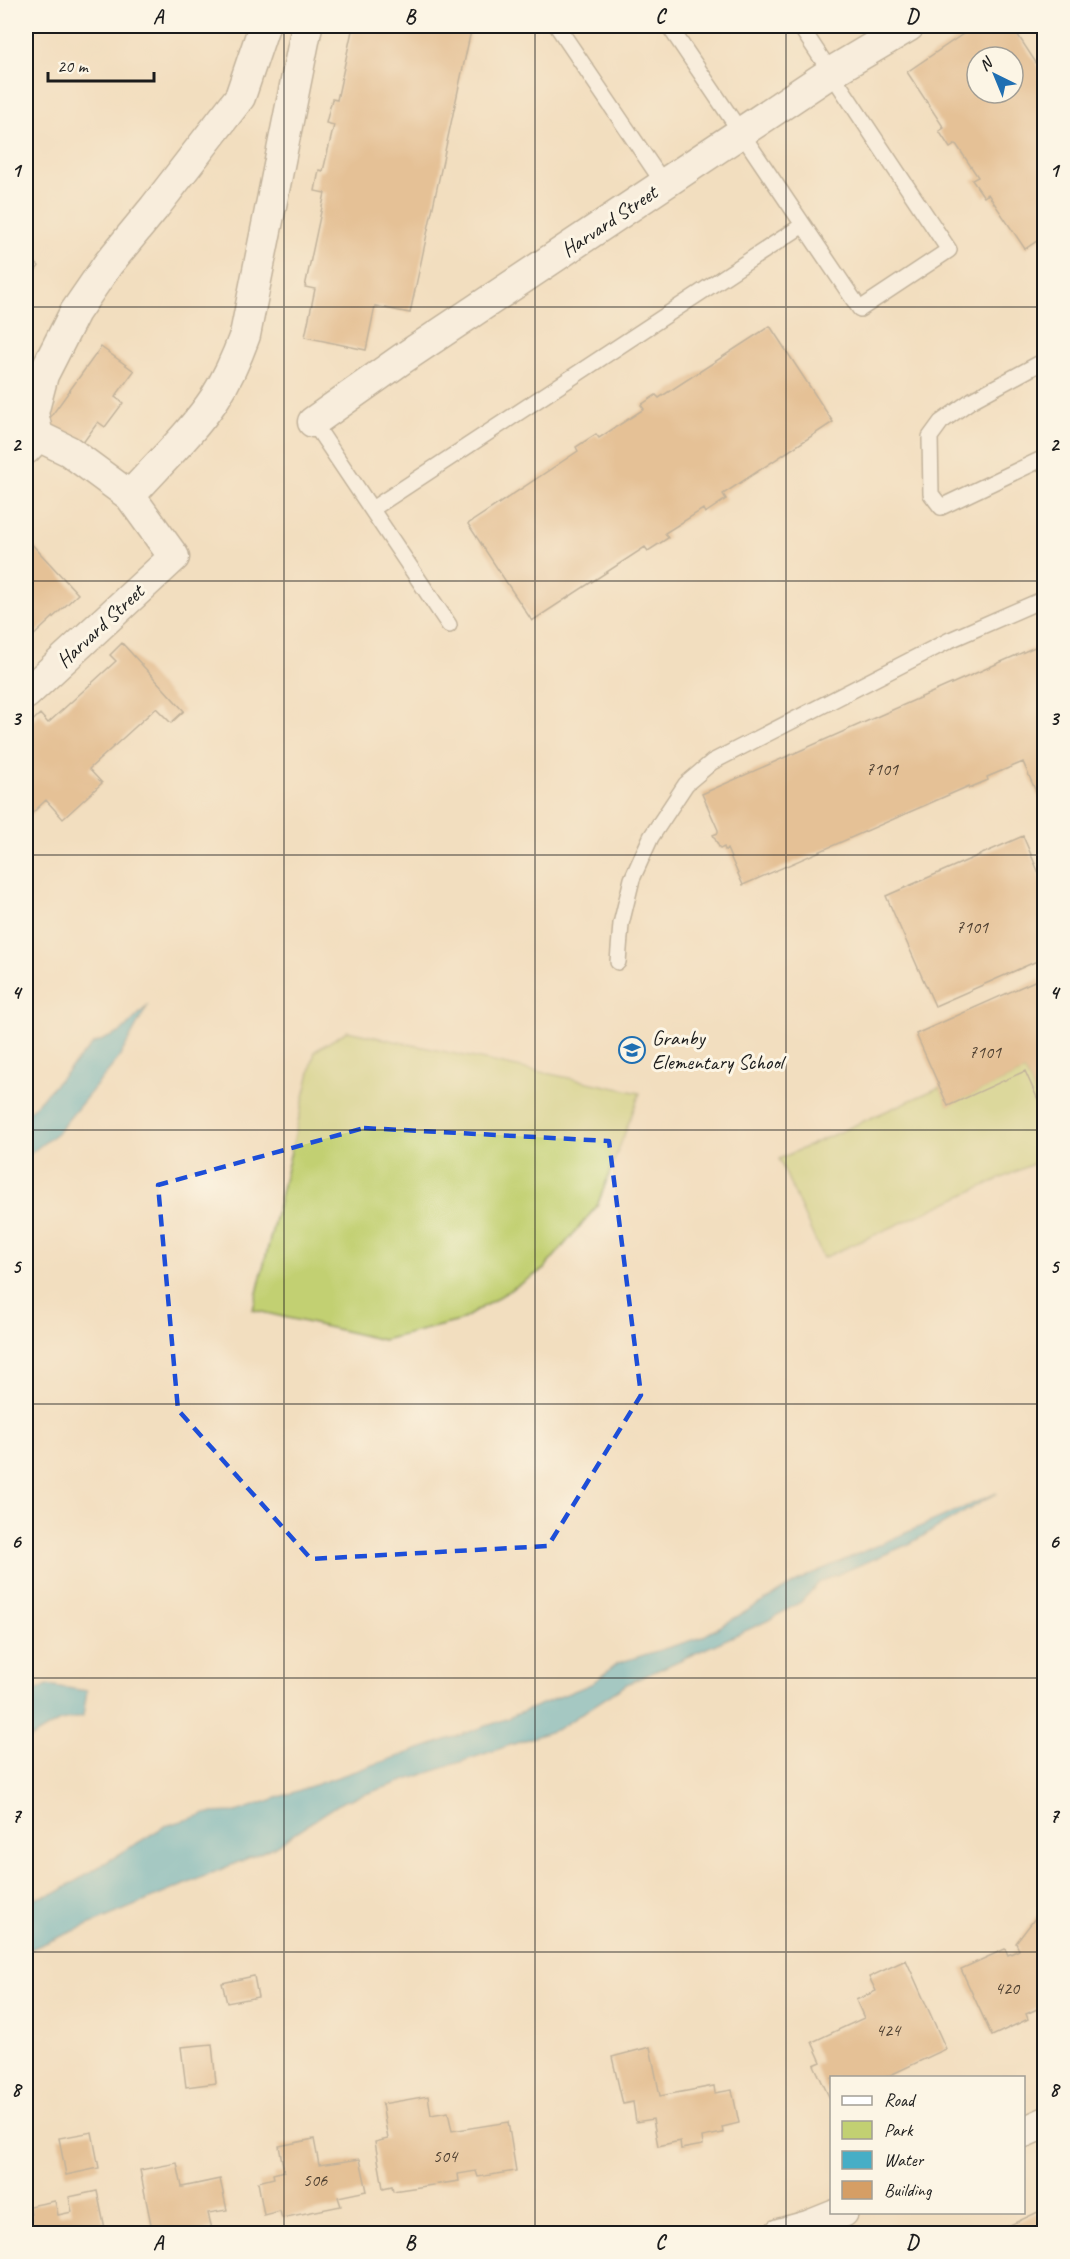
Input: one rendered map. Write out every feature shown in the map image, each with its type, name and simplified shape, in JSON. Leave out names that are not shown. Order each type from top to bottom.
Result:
[{"type":"street","points":[[264,26],[240,97],[108,264],[75,312],[43,375],[33,413],[32,442],[69,452],[130,496],[191,429],[215,398],[232,368],[245,335],[307,26]]},
{"type":"street","name":"Harvard Street","points":[[314,422],[402,359],[830,73],[909,26]]},
{"type":"street","name":"Harvard Street","points":[[26,694],[174,557],[130,496]]},
{"type":"street","points":[[1025,2131],[1044,2123]]},
{"type":"street","points":[[779,2234],[810,2230],[839,2214]]},
{"type":"lane","points":[[557,26],[664,184]]},
{"type":"lane","points":[[669,26],[860,309],[950,250],[800,26]]},
{"type":"lane","points":[[372,509],[803,225]]},
{"type":"lane","points":[[1044,361],[972,400],[941,422],[930,437],[932,495],[941,507],[1044,458]]},
{"type":"lane","points":[[314,422],[449,625]]},
{"type":"lane","points":[[618,962],[621,924],[632,879],[651,837],[686,784],[712,762],[950,640],[1044,599]]},
{"type":"highlighted area","points":[[364,1128],[609,1141],[641,1395],[548,1546],[311,1559],[178,1410],[158,1185]]},
{"type":"green space","points":[[347,1031],[640,1093],[597,1206],[543,1270],[460,1321],[383,1340],[253,1310],[315,1051]]},
{"type":"green space","points":[[1025,1071],[1044,1113],[1044,1159],[823,1258],[779,1159],[940,1087],[948,1105]]},
{"type":"water","points":[[148,1005],[119,1058],[58,1132],[26,1157],[26,1115],[93,1044],[121,1032]]},
{"type":"water","points":[[997,1493],[909,1544],[820,1582],[801,1602],[767,1621],[627,1684],[558,1729],[342,1802],[272,1848],[26,1951],[26,1901],[58,1892],[165,1826],[209,1813],[236,1812],[498,1722],[591,1684],[618,1663],[702,1637],[807,1576]]},
{"type":"water","points":[[47,1685],[87,1691],[83,1716],[58,1722],[26,1741],[26,1688],[36,1691]]},
{"type":"building","points":[[353,26],[472,26],[410,313],[375,306],[366,350],[305,337],[315,289],[305,287],[325,193],[315,191],[319,170],[323,171],[334,125],[326,123],[332,99],[337,100]]},
{"type":"building","points":[[975,26],[1012,26],[1024,45],[965,45],[965,105],[1025,105],[1025,46],[1044,75],[1044,236],[1025,249],[988,194],[984,197],[972,180],[978,177],[956,144],[950,148],[939,131],[944,128],[907,72]]},
{"type":"building","points":[[26,255],[39,266],[26,283]]},
{"type":"building","points":[[770,326],[833,422],[723,494],[726,499],[705,513],[703,509],[665,533],[668,538],[648,551],[645,547],[532,621],[468,524],[578,451],[576,447],[596,434],[599,438],[644,409],[641,405],[656,395],[659,398]]},
{"type":"building","points":[[101,347],[134,371],[115,397],[123,403],[105,427],[98,422],[77,451],[44,426]]},
{"type":"building","points":[[26,538],[78,594],[30,639],[26,634]]},
{"type":"building","points":[[122,643],[184,711],[171,723],[156,708],[89,769],[102,783],[63,819],[46,800],[26,819],[26,727],[40,714],[48,723],[116,661],[110,655]]},
{"type":"building","points":[[1044,643],[1044,810],[1023,762],[987,777],[988,780],[969,788],[969,786],[743,885],[727,849],[725,850],[724,847],[720,849],[713,835],[718,833],[718,830],[702,794]]},
{"type":"building","points":[[1023,836],[1044,885],[1044,958],[935,1006],[886,896]]},
{"type":"building","points":[[1039,979],[1044,991],[1044,1113],[1025,1071],[948,1106],[916,1034]]},
{"type":"building","points":[[1039,1913],[1044,1917],[1044,2006],[1026,2014],[1028,2019],[992,2036],[961,1969],[1005,1949],[1008,1955],[1019,1950],[1016,1943]]},
{"type":"building","points":[[906,1960],[946,2049],[888,2076],[830,2076],[830,2099],[814,2065],[821,2062],[812,2042],[864,2018],[856,2000],[876,1991],[869,1977]]},
{"type":"building","points":[[254,1976],[258,1997],[227,2003],[222,1983]]},
{"type":"building","points":[[212,2044],[216,2083],[186,2087],[181,2047]]},
{"type":"building","points":[[650,2047],[660,2096],[714,2086],[715,2093],[732,2090],[739,2123],[722,2127],[723,2133],[702,2137],[703,2145],[681,2149],[680,2141],[658,2146],[653,2119],[636,2122],[633,2102],[623,2104],[612,2057]]},
{"type":"building","points":[[428,2096],[431,2115],[448,2112],[452,2131],[508,2122],[516,2171],[478,2177],[476,2171],[458,2174],[459,2181],[393,2191],[392,2186],[383,2188],[375,2142],[388,2139],[382,2104]]},
{"type":"building","points":[[92,2132],[99,2168],[66,2175],[59,2138]]},
{"type":"building","points":[[314,2139],[319,2165],[360,2159],[367,2191],[338,2197],[341,2206],[282,2218],[280,2211],[264,2215],[258,2182],[274,2178],[273,2174],[284,2171],[279,2146]]},
{"type":"building","points":[[177,2163],[182,2187],[220,2179],[227,2210],[208,2213],[212,2229],[190,2234],[153,2234],[140,2170]]},
{"type":"building","points":[[97,2191],[106,2234],[33,2234],[30,2206],[55,2201],[58,2215],[72,2212],[69,2197]]},
{"type":"building","points":[[1040,2211],[1044,2217],[1044,2234],[991,2234]]},
{"type":"place","name":"Granby Elementary School","points":[[632,1050]]}]
